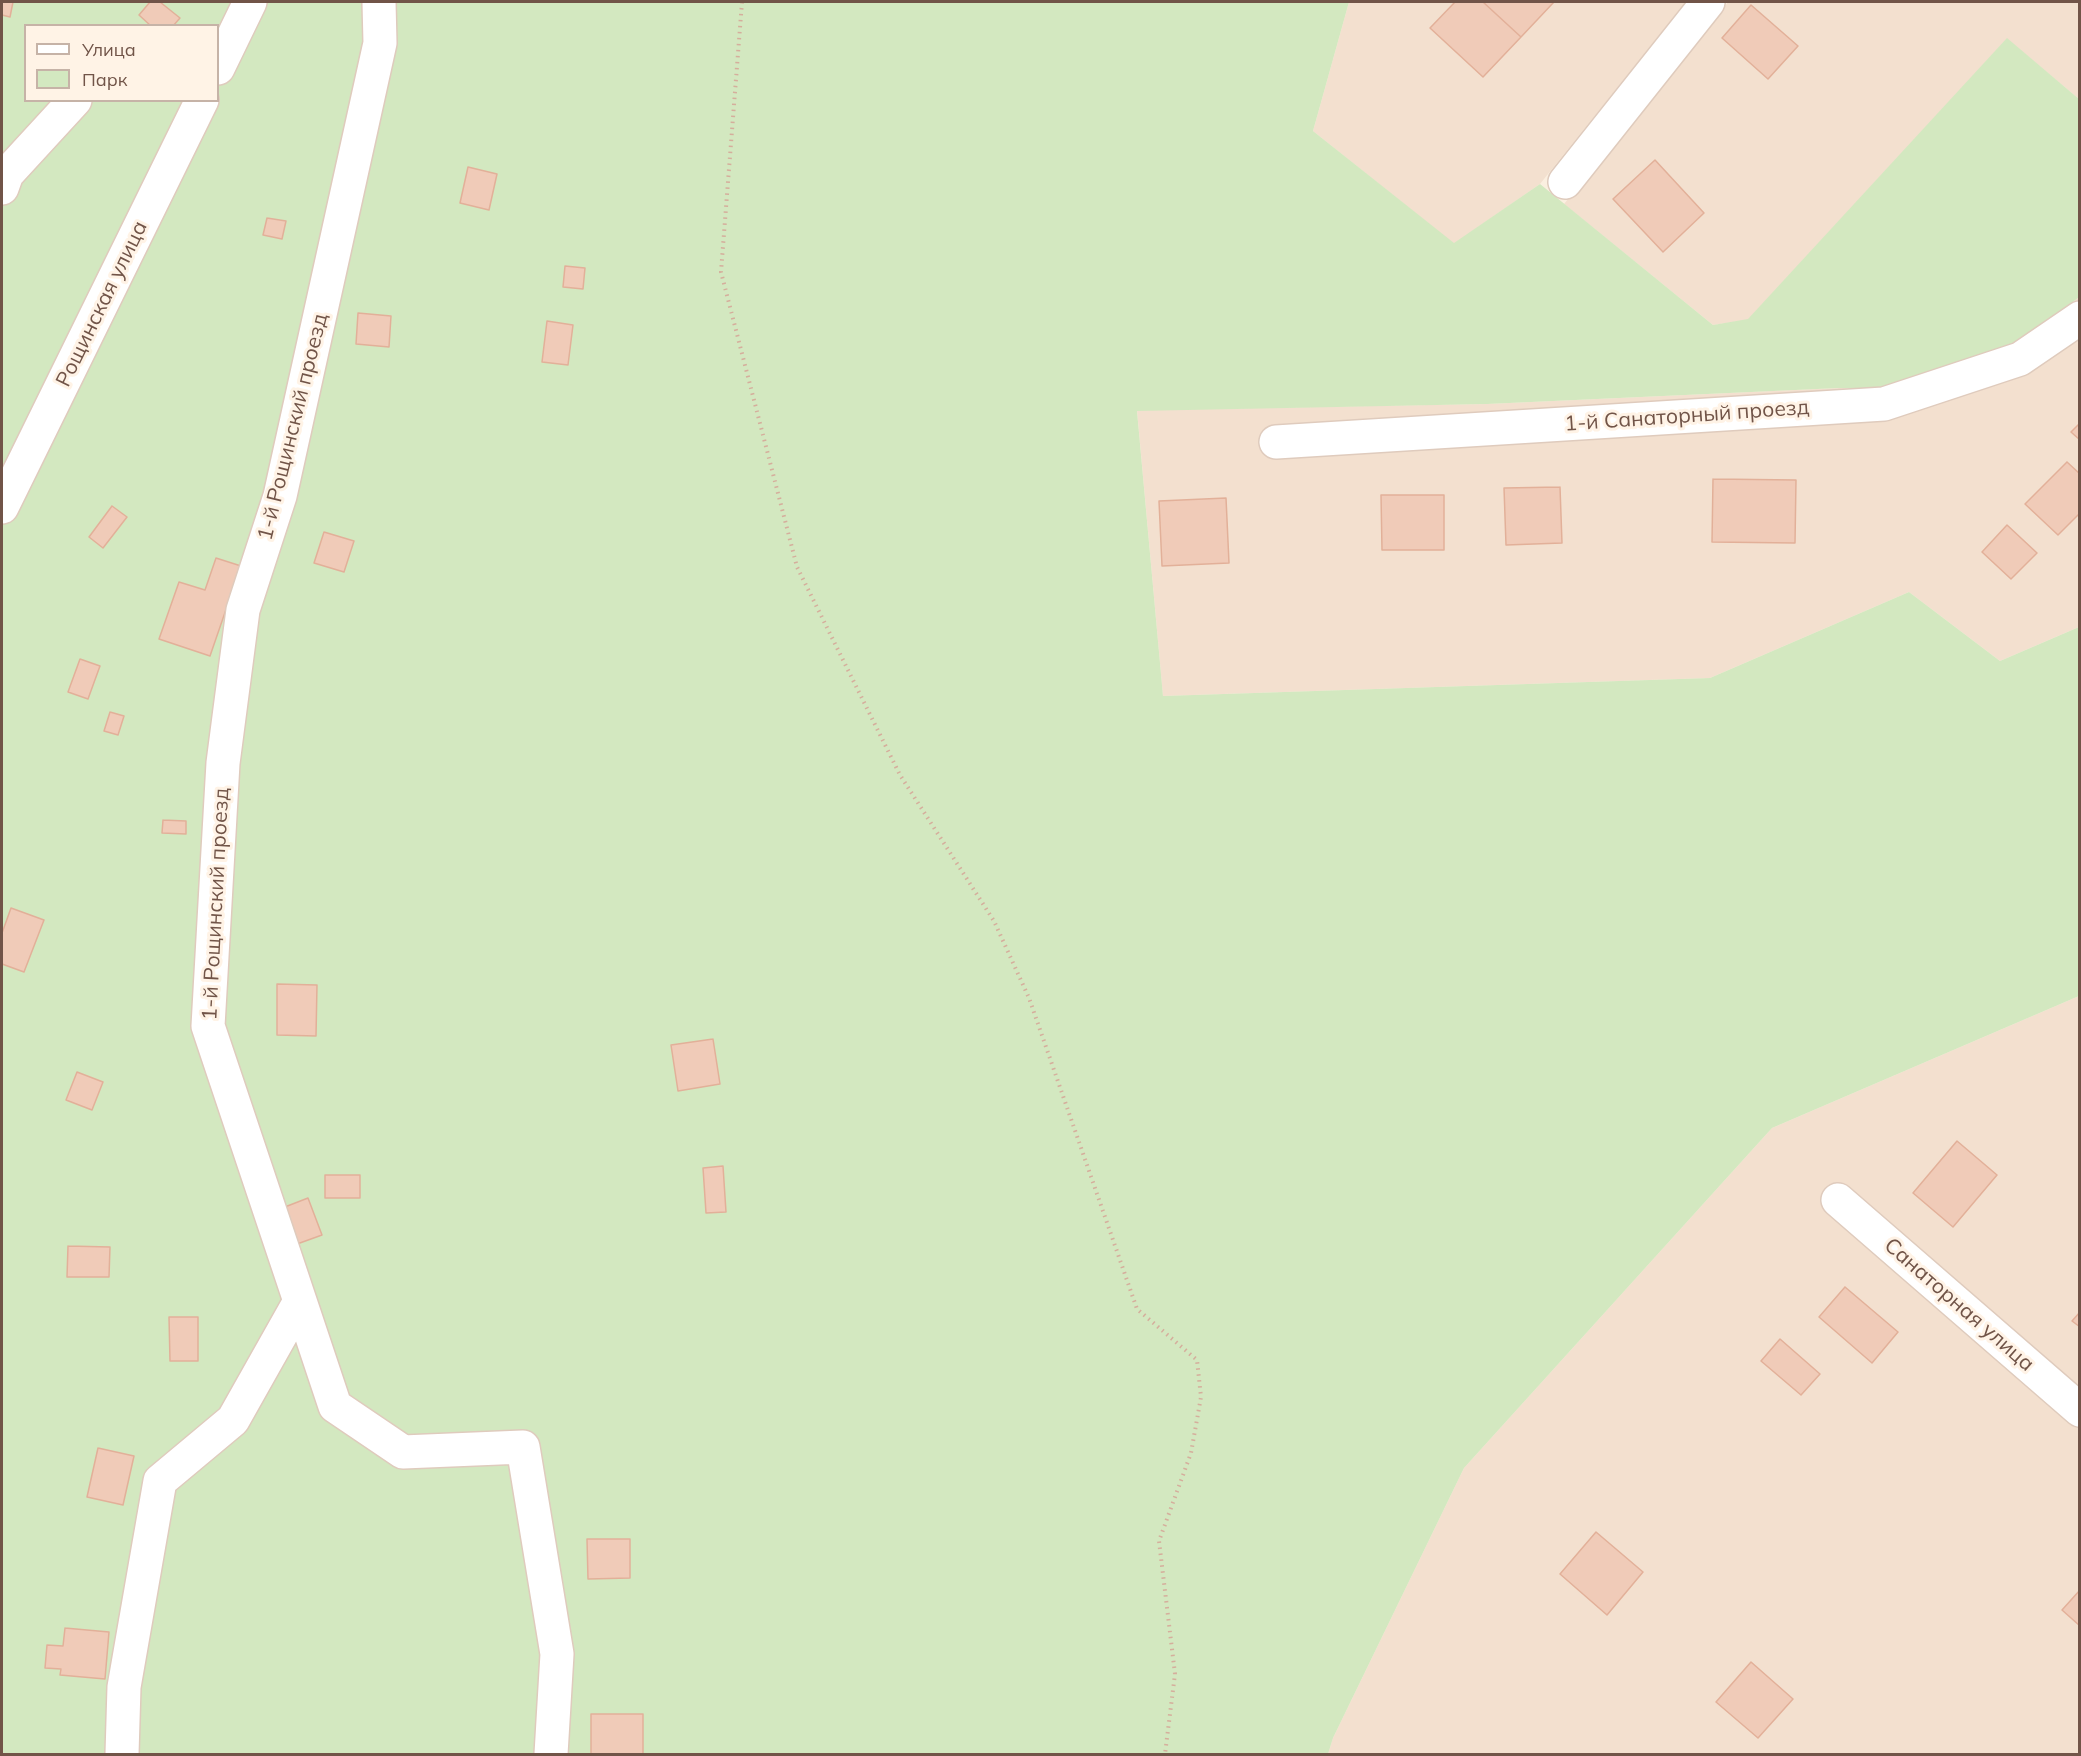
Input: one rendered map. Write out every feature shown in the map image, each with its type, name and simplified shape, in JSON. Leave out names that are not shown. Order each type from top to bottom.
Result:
[{"type":"street","name":"1-й Рощинский проезд","points":[[379,2],[380,43],[280,496],[243,610],[224,763],[208,1026],[335,1406],[403,1452],[523,1447],[557,1654],[551,1755]]},
{"type":"street","points":[[1565,182],[1708,2]]},
{"type":"street","points":[[219,65],[236,19]]},
{"type":"street","points":[[2,188],[6,174],[73,102]]},
{"type":"street","name":"Рощинская улица","points":[[2,507],[201,102]]},
{"type":"street","name":"1-й Санаторный проезд","points":[[1276,442],[1884,404],[2020,359],[2079,318]]},
{"type":"street","name":"Санаторная улица","points":[[1838,1200],[2079,1410]]},
{"type":"street","points":[[122,1755],[124,1687],[160,1481],[233,1420],[300,1301]]},
{"type":"path","points":[[742,2],[721,272],[797,567],[900,775],[994,921],[1029,998],[1137,1309],[1197,1360],[1200,1397],[1191,1453],[1159,1541],[1175,1674],[1165,1755]]},
{"type":"shaded area","points":[[1349,2],[1686,2],[1540,184],[1454,244],[1313,131]]},
{"type":"shaded area","points":[[1728,2],[2079,2],[2079,99],[2007,39],[1748,320],[1713,325],[1564,204]]},
{"type":"shaded area","points":[[2079,297],[2079,627],[2000,661],[1909,592],[1710,678],[1163,696],[1137,410],[1487,404],[1839,388],[1896,389],[2016,349]]},
{"type":"shaded area","points":[[2079,996],[2079,1754],[1328,1754],[1333,1738],[1464,1468],[1772,1128]]},
{"type":"green space","points":[[2,2],[1349,2],[1313,131],[1454,243],[1540,184],[1713,325],[1748,319],[2007,38],[2079,99],[2079,297],[2016,349],[1896,389],[1839,388],[1487,404],[1137,411],[1163,696],[1710,678],[1909,592],[2000,661],[2079,627],[2079,996],[1772,1128],[1464,1468],[1333,1738],[1328,1754],[2,1754]]},
{"type":"building","points":[[2,2],[13,2],[10,17],[2,15]]},
{"type":"building","points":[[150,2],[160,2],[180,18],[175,24],[149,24],[139,15]]},
{"type":"building","points":[[1455,2],[1483,2],[1521,37],[1483,77],[1430,28]]},
{"type":"building","points":[[1483,2],[1554,2],[1521,37]]},
{"type":"building","points":[[1751,5],[1798,46],[1768,79],[1722,38]]},
{"type":"building","points":[[1655,160],[1704,213],[1663,252],[1613,199]]},
{"type":"building","points":[[468,167],[497,174],[489,210],[460,203]]},
{"type":"building","points":[[267,218],[286,221],[282,239],[263,235]]},
{"type":"building","points":[[565,266],[585,268],[583,289],[563,287]]},
{"type":"building","points":[[358,313],[391,316],[389,347],[356,344]]},
{"type":"building","points":[[547,321],[573,325],[568,365],[542,362]]},
{"type":"building","points":[[2080,423],[2080,440],[2071,432]]},
{"type":"building","points":[[2067,462],[2080,474],[2080,513],[2058,535],[2025,504]]},
{"type":"building","points":[[1713,479],[1796,480],[1795,543],[1712,542]]},
{"type":"building","points":[[1560,487],[1562,543],[1506,545],[1504,488]]},
{"type":"building","points":[[1381,495],[1444,495],[1444,550],[1382,550]]},
{"type":"building","points":[[1226,498],[1229,563],[1162,566],[1159,501]]},
{"type":"building","points":[[112,506],[127,517],[103,548],[89,537]]},
{"type":"building","points":[[2007,525],[2037,553],[2011,579],[1982,552]]},
{"type":"building","points":[[324,532],[354,541],[344,572],[314,563]]},
{"type":"building","points":[[216,558],[241,566],[210,656],[159,639],[179,582],[205,590]]},
{"type":"building","points":[[80,659],[100,666],[88,699],[68,692]]},
{"type":"building","points":[[110,712],[124,716],[118,735],[104,731]]},
{"type":"building","points":[[163,820],[186,821],[186,834],[162,833]]},
{"type":"building","points":[[11,908],[44,920],[24,972],[2,964],[2,933]]},
{"type":"building","points":[[277,984],[317,985],[316,1036],[277,1035]]},
{"type":"building","points":[[713,1039],[720,1084],[678,1091],[671,1045]]},
{"type":"building","points":[[77,1072],[103,1082],[92,1110],[66,1100]]},
{"type":"building","points":[[1957,1141],[1997,1175],[1953,1227],[1913,1193]]},
{"type":"building","points":[[723,1166],[726,1212],[706,1213],[703,1168]]},
{"type":"building","points":[[325,1175],[360,1175],[360,1198],[325,1198]]},
{"type":"building","points":[[308,1198],[322,1235],[286,1248],[272,1212]]},
{"type":"building","points":[[68,1246],[110,1247],[109,1277],[67,1277]]},
{"type":"building","points":[[1845,1287],[1898,1332],[1872,1363],[1819,1317]]},
{"type":"building","points":[[2080,1312],[2080,1327],[2072,1321]]},
{"type":"building","points":[[169,1317],[198,1317],[198,1361],[170,1361]]},
{"type":"building","points":[[1780,1339],[1820,1374],[1801,1395],[1761,1361]]},
{"type":"building","points":[[98,1448],[134,1456],[123,1505],[87,1497]]},
{"type":"building","points":[[1596,1532],[1643,1572],[1607,1615],[1560,1574]]},
{"type":"building","points":[[587,1539],[630,1539],[630,1578],[588,1579]]},
{"type":"building","points":[[2080,1590],[2080,1626],[2062,1610]]},
{"type":"building","points":[[65,1628],[109,1632],[105,1679],[60,1675],[61,1669],[45,1668],[47,1645],[63,1646]]},
{"type":"building","points":[[1751,1662],[1793,1699],[1758,1738],[1716,1702]]},
{"type":"building","points":[[591,1714],[643,1714],[643,1754],[591,1754]]}]
